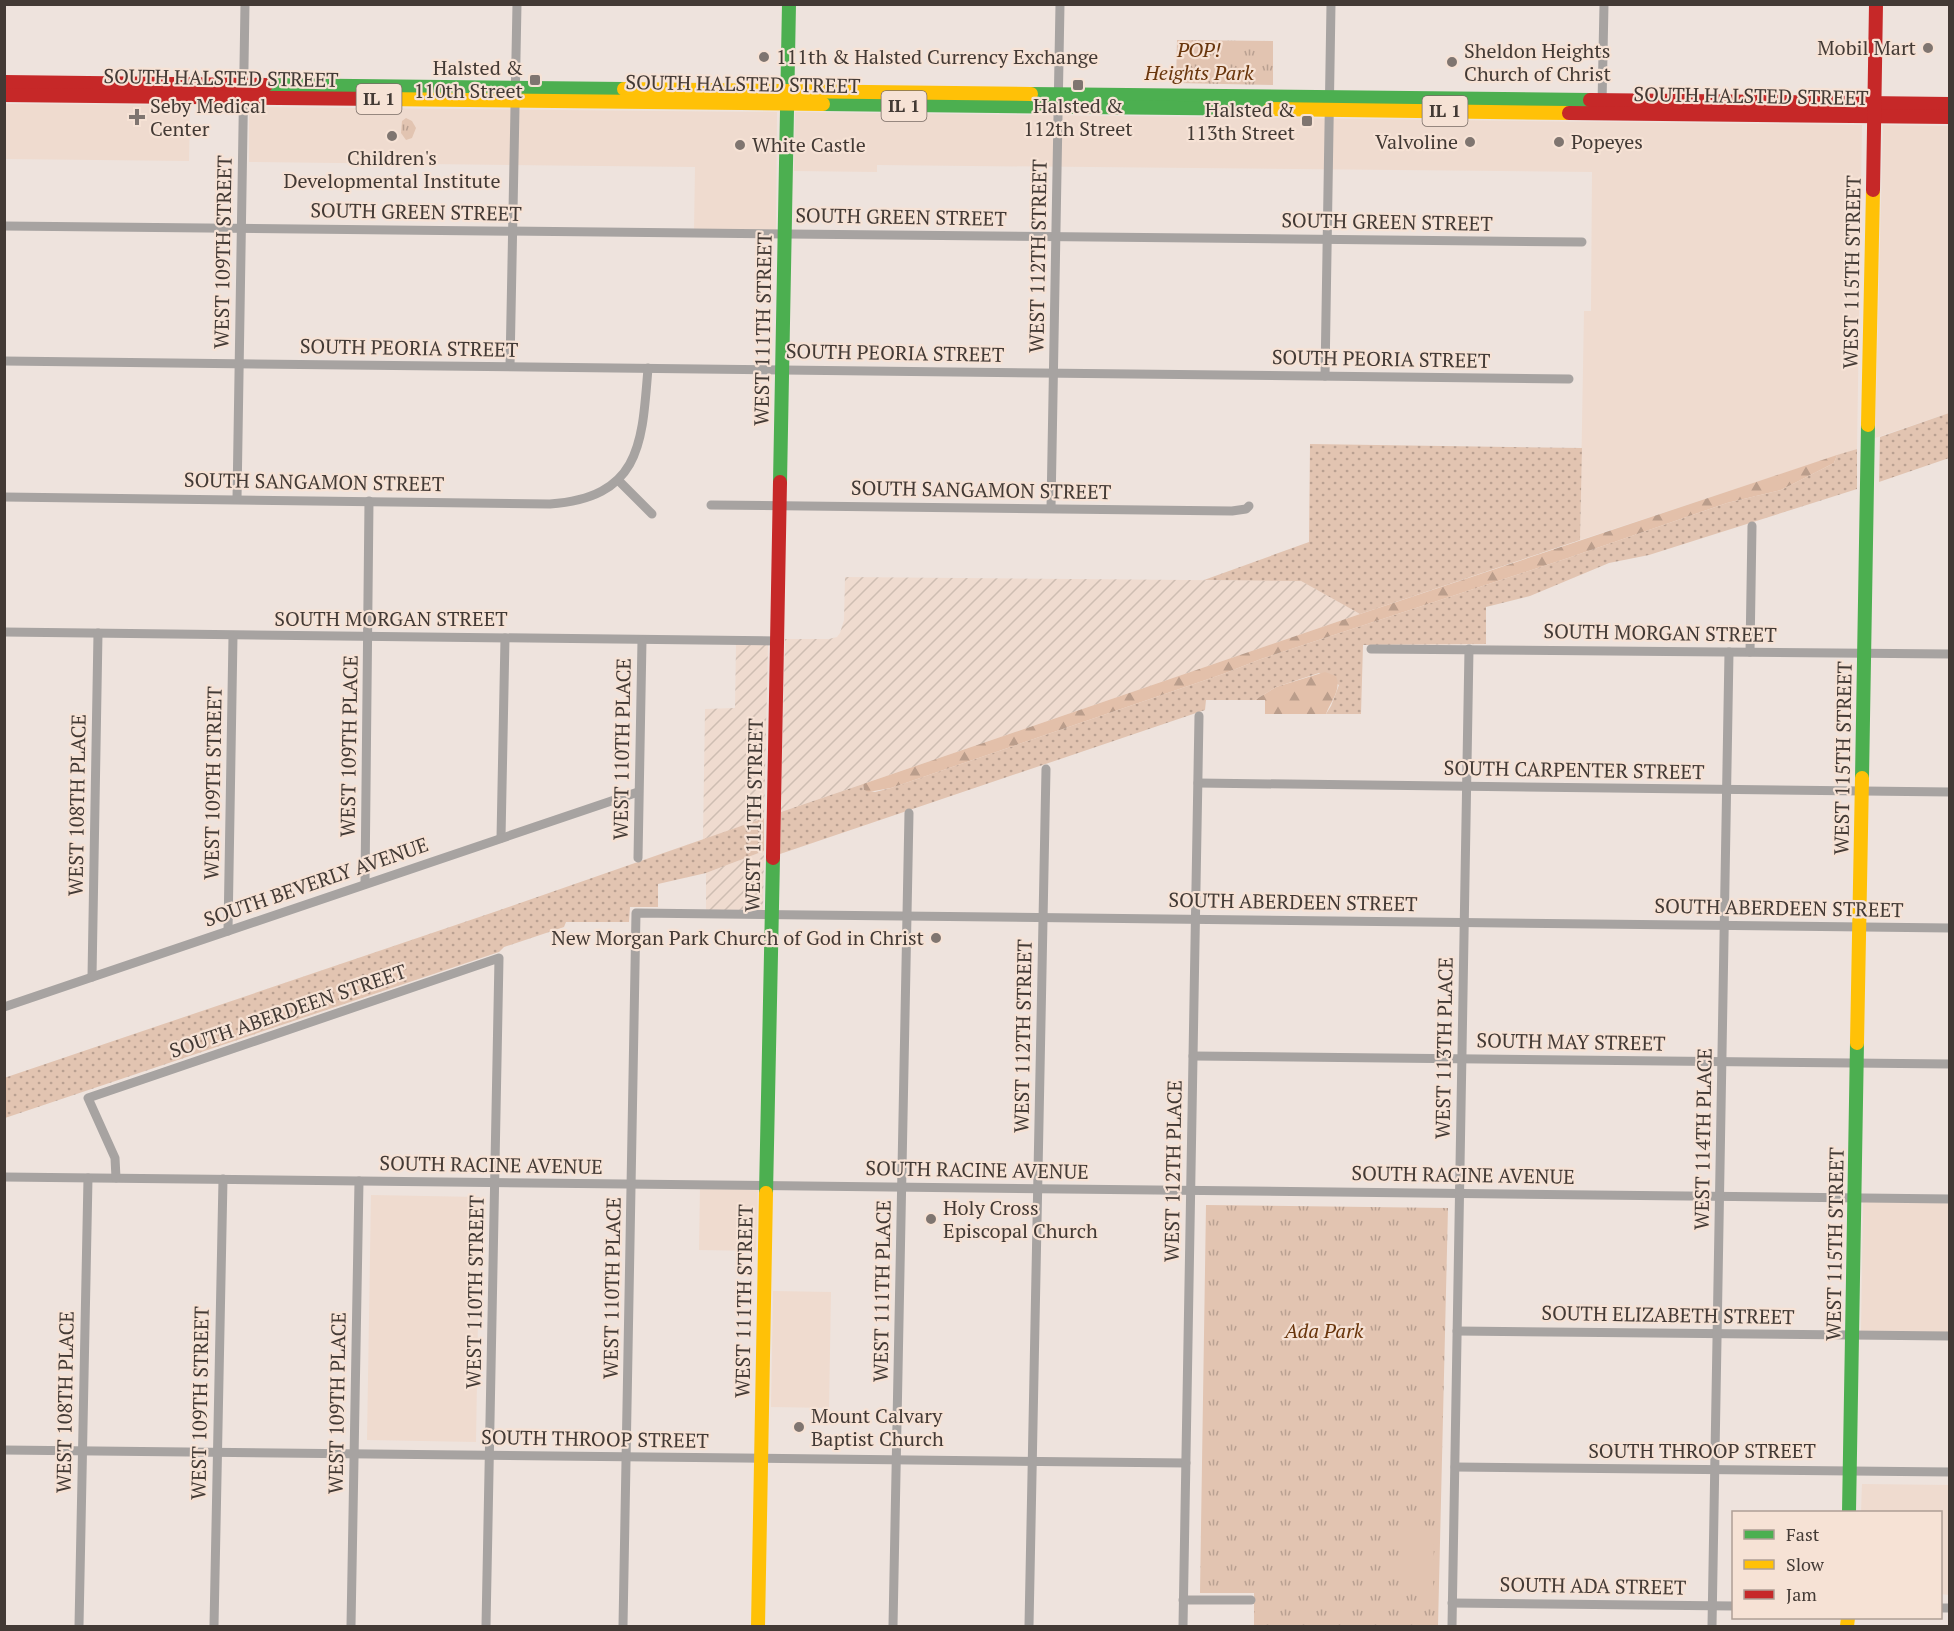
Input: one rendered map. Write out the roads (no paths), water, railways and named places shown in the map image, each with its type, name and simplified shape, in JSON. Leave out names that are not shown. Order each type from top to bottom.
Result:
[{"type":"main road","name":"WEST 111TH STREET","points":[[758,1626],[789,4]]},
{"type":"main road","name":"WEST 115TH STREET","points":[[1850,1511],[1876,4]]},
{"type":"main road","name":"SOUTH HALSTED STREET","points":[[4,82],[243,91],[515,94],[787,90],[1059,100],[1874,109],[1950,104]]},
{"type":"main road","name":"SOUTH HALSTED STREET","points":[[4,95],[243,91]]},
{"type":"main road","name":"SOUTH HALSTED STREET","points":[[515,94],[787,105],[1059,100]]},
{"type":"main road","name":"SOUTH HALSTED STREET","points":[[1874,109],[1950,117]]},
{"type":"street","name":"WEST 109TH STREET","points":[[237,499],[245,4]]},
{"type":"street","points":[[510,366],[517,4]]},
{"type":"street","name":"WEST 112TH STREET","points":[[1051,508],[1060,4]]},
{"type":"street","points":[[1325,376],[1331,4]]},
{"type":"street","points":[[1602,106],[1604,4]]},
{"type":"street","name":"SOUTH GREEN STREET","points":[[4,226],[1582,242]]},
{"type":"street","name":"SOUTH PEORIA STREET","points":[[4,361],[1569,379]]},
{"type":"street","points":[[648,369],[641,439],[634,457],[619,481],[652,514]]},
{"type":"street","name":"SOUTH SANGAMON STREET","points":[[4,497],[565,502],[591,496],[619,481]]},
{"type":"street","name":"WEST 109TH PLACE","points":[[365,884],[369,501]]},
{"type":"street","name":"SOUTH SANGAMON STREET","points":[[711,505],[1232,511],[1246,509],[1249,506]]},
{"type":"street","points":[[1750,652],[1752,526]]},
{"type":"street","name":"SOUTH MORGAN STREET","points":[[4,633],[777,641]]},
{"type":"street","name":"WEST 108TH PLACE","points":[[92,977],[98,633]]},
{"type":"street","name":"WEST 109TH STREET","points":[[228,931],[233,636]]},
{"type":"street","points":[[501,838],[505,638]]},
{"type":"street","name":"WEST 110TH PLACE","points":[[638,858],[642,640]]},
{"type":"street","name":"SOUTH MORGAN STREET","points":[[1371,648],[1950,654]]},
{"type":"street","name":"WEST 113TH PLACE","points":[[1452,1626],[1469,650]]},
{"type":"street","name":"WEST 114TH PLACE","points":[[1712,1626],[1729,652]]},
{"type":"street","name":"WEST 112TH PLACE","points":[[1183,1626],[1199,716]]},
{"type":"street","name":"WEST 112TH STREET","points":[[1029,1626],[1046,769]]},
{"type":"street","name":"SOUTH CARPENTER STREET","points":[[1198,783],[1950,792]]},
{"type":"street","name":"SOUTH BEVERLY AVENUE","points":[[4,1007],[638,792]]},
{"type":"street","name":"WEST 111TH PLACE","points":[[893,1626],[909,813]]},
{"type":"street","name":"WEST 110TH PLACE","points":[[623,1626],[636,913]]},
{"type":"street","name":"SOUTH ABERDEEN STREET","points":[[636,913],[1950,928]]},
{"type":"street","name":"SOUTH ABERDEEN STREET","points":[[116,1178],[115,1158],[88,1098],[500,958]]},
{"type":"street","name":"WEST 110TH STREET","points":[[486,1626],[500,958]]},
{"type":"street","name":"SOUTH MAY STREET","points":[[1193,1056],[1950,1064]]},
{"type":"street","name":"SOUTH RACINE AVENUE","points":[[4,1177],[1950,1199]]},
{"type":"street","name":"WEST 108TH PLACE","points":[[79,1626],[88,1178]]},
{"type":"street","name":"WEST 109TH STREET","points":[[214,1626],[223,1179]]},
{"type":"street","name":"WEST 109TH PLACE","points":[[351,1626],[359,1181]]},
{"type":"street","name":"SOUTH ELIZABETH STREET","points":[[1457,1331],[1950,1336]]},
{"type":"street","name":"SOUTH THROOP STREET","points":[[4,1450],[1186,1463]]},
{"type":"street","name":"SOUTH THROOP STREET","points":[[1455,1467],[1950,1472]]},
{"type":"street","points":[[1183,1600],[1251,1600]]},
{"type":"street","name":"SOUTH ADA STREET","points":[[1452,1603],[1732,1606]]},
{"type":"place","name":"Mobil Mart","points":[[1928,48]]},
{"type":"place","name":"111th & Halsted Currency Exchange","points":[[764,57]]},
{"type":"place","name":"Sheldon Heights Church of Christ","points":[[1452,62]]},
{"type":"place","name":"Halsted & 110th Street","points":[[535,80]]},
{"type":"place","name":"Halsted & 112th Street","points":[[1078,85]]},
{"type":"place","name":"Seby Medical Center","points":[[137,117]]},
{"type":"place","name":"Halsted & 113th Street","points":[[1307,121]]},
{"type":"place","name":"Children's Developmental Institute","points":[[392,136]]},
{"type":"place","name":"Valvoline","points":[[1470,142]]},
{"type":"place","name":"Popeyes","points":[[1559,142]]},
{"type":"place","name":"White Castle","points":[[740,145]]},
{"type":"place","name":"New Morgan Park Church of God in Christ","points":[[936,938]]},
{"type":"place","name":"Holy Cross Episcopal Church","points":[[931,1219]]},
{"type":"place","name":"Mount Calvary Baptist Church","points":[[799,1427]]},
{"type":"park label","name":"POP! Heights Park","points":[[1199,62]]},
{"type":"park label","name":"Ada Park","points":[[1324,1331]]}]
